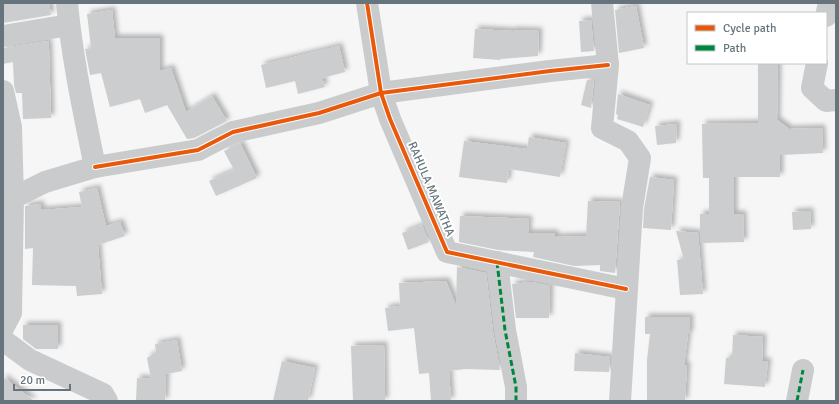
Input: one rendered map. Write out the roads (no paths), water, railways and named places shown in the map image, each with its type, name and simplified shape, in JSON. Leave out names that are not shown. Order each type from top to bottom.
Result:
[{"type":"street","points":[[67,3],[82,106],[95,167]]},
{"type":"street","name":"RAHULA MAWATHA","points":[[367,3],[381,93],[390,119],[447,252],[626,289]]},
{"type":"street","points":[[602,3],[608,65],[602,128],[628,141],[640,158],[632,208],[620,401]]},
{"type":"street","points":[[3,36],[69,25]]},
{"type":"street","points":[[817,64],[812,88],[826,101],[836,100]]},
{"type":"street","points":[[13,198],[45,182],[95,167],[198,150],[232,132],[319,113],[381,93],[608,65]]},
{"type":"street","points":[[3,91],[11,127],[13,198],[11,313],[3,328]]},
{"type":"street","points":[[497,262],[505,330],[516,387],[516,401]]},
{"type":"street","points":[[3,340],[30,360],[103,394],[107,401]]},
{"type":"street","points":[[798,401],[803,370]]}]
